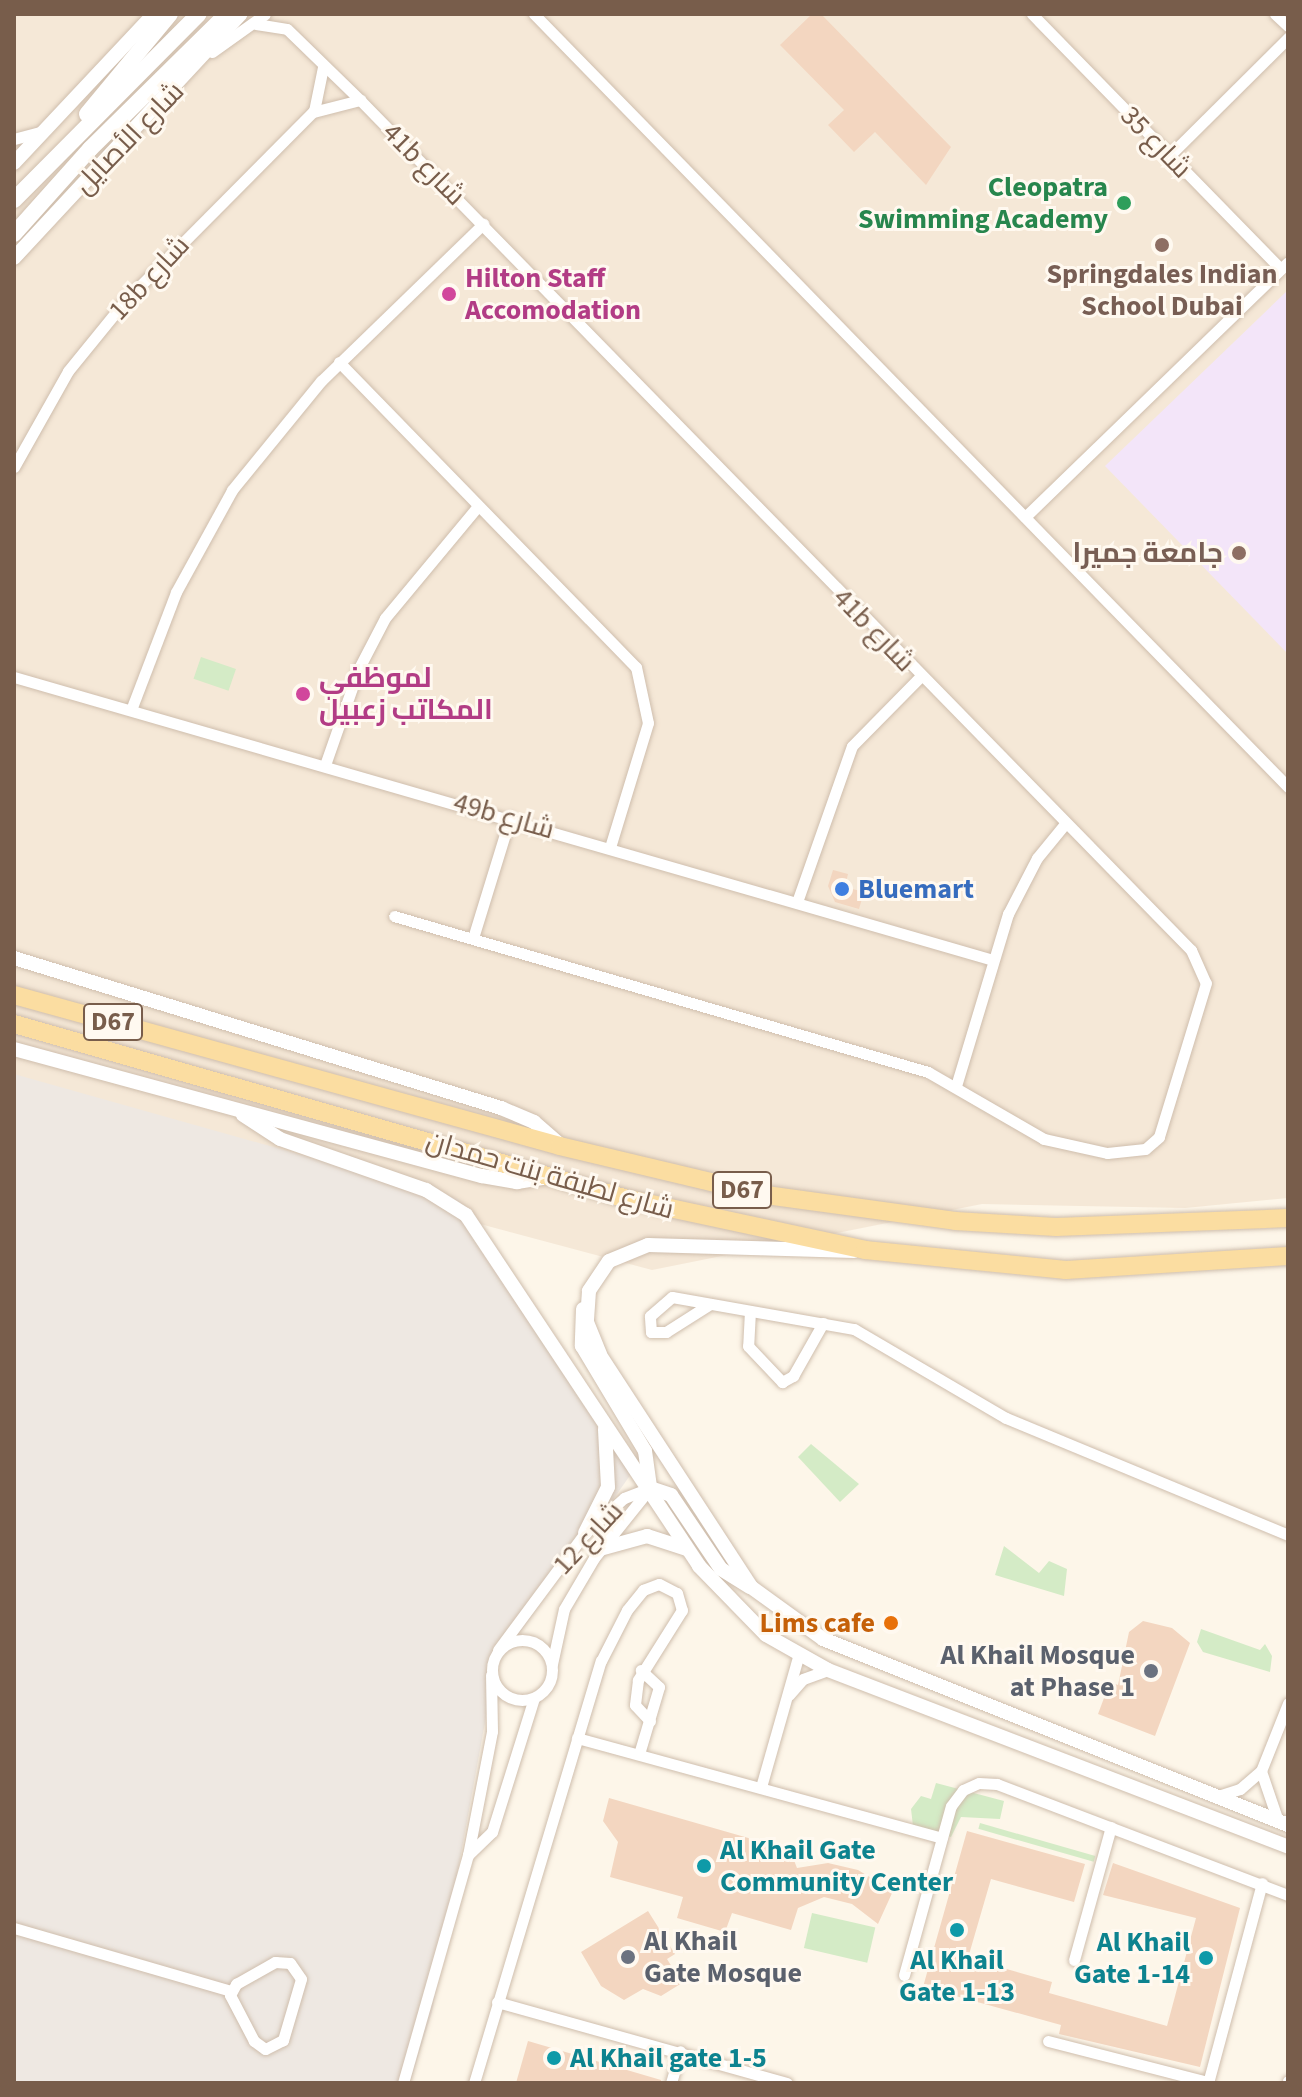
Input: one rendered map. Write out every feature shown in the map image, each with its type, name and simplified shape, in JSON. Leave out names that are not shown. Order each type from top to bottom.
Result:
[{"type":"main road","points":[[76,134],[101,92],[170,14]]},
{"type":"main road","points":[[16,198],[76,134],[199,14]]},
{"type":"main road","points":[[14,234],[32,211],[227,14]]},
{"type":"main road","name":"شارع لطيفة بنت حمدان","points":[[14,995],[560,1146],[766,1195],[955,1221],[1107,1227],[1288,1218]]},
{"type":"main road","name":"شارع لطيفة بنت حمدان","points":[[14,1024],[547,1177],[716,1221],[865,1250],[1066,1270],[1288,1256]]},
{"type":"street","points":[[14,163],[154,14]]},
{"type":"street","name":"شارع الأصايل","points":[[14,258],[212,52],[241,14]]},
{"type":"street","points":[[212,52],[256,24],[265,14]]},
{"type":"street","points":[[534,14],[1288,787]]},
{"type":"street","name":"شارع 35","points":[[1032,14],[1169,156],[1284,266]]},
{"type":"street","points":[[1275,14],[1288,26]]},
{"type":"street","name":"41b شارع","points":[[256,24],[277,25],[296,36],[323,67],[483,224],[1204,971],[1168,1121],[1145,1149],[1127,1154],[1075,1149],[1044,1139],[956,1086]]},
{"type":"street","points":[[1169,156],[1288,38]]},
{"type":"street","name":"18b شارع","points":[[14,467],[48,403],[99,331],[313,112],[324,85],[323,67]]},
{"type":"street","points":[[313,112],[360,100]]},
{"type":"street","points":[[14,139],[40,132]]},
{"type":"street","points":[[131,710],[171,603],[211,523],[283,423],[339,362],[483,224]]},
{"type":"street","points":[[1025,517],[1284,266]]},
{"type":"street","points":[[339,362],[624,652],[644,684],[648,723],[610,847]]},
{"type":"street","points":[[325,765],[359,668],[385,618],[478,506]]},
{"type":"street","name":"49b شارع","points":[[14,677],[993,960]]},
{"type":"street","points":[[797,902],[852,746],[920,677]]},
{"type":"street","points":[[473,938],[510,818]]},
{"type":"street","points":[[394,916],[928,1072],[956,1086],[993,960],[1026,876],[1064,825]]},
{"type":"street","points":[[14,958],[509,1111],[560,1146]]},
{"type":"street","points":[[14,1049],[243,1115],[482,1176],[517,1182],[547,1177]]},
{"type":"street","points":[[243,1115],[280,1139],[426,1190],[466,1215],[689,1550],[737,1610],[798,1657],[1288,1847]]},
{"type":"street","points":[[650,1488],[645,1451],[582,1346],[578,1323],[609,1261],[648,1245],[821,1254],[865,1250]]},
{"type":"street","points":[[710,1304],[666,1332],[651,1332],[650,1316],[665,1299],[710,1304],[823,1323],[875,1337],[1006,1418],[1288,1535]]},
{"type":"street","points":[[587,1302],[600,1355],[751,1587]]},
{"type":"street","points":[[750,1311],[748,1346],[782,1382],[793,1376],[823,1323]]},
{"type":"street","points":[[585,1533],[604,1500],[611,1462],[598,1410]]},
{"type":"street","points":[[650,1488],[671,1495],[721,1569],[751,1587],[796,1624],[863,1655],[1283,1823]]},
{"type":"street","name":"شارع 12","points":[[498,1650],[585,1533],[624,1498],[650,1488]]},
{"type":"street","name":"شارع 12","points":[[552,1664],[564,1609],[600,1549],[650,1488]]},
{"type":"street","points":[[600,1549],[647,1536],[689,1550]]},
{"type":"street","points":[[474,2083],[577,1738],[621,1620],[643,1590],[664,1585],[680,1598],[681,1616],[641,1670],[634,1700],[650,1721]]},
{"type":"street","points":[[403,2083],[468,1855],[492,1731],[491,1675],[498,1650],[523,1639],[547,1651],[552,1664],[552,1678],[534,1698],[492,1832],[468,1855]]},
{"type":"street","points":[[761,1787],[798,1657],[818,1645],[863,1655]]},
{"type":"street","points":[[639,1754],[659,1687],[641,1670]]},
{"type":"street","points":[[787,1699],[803,1679],[828,1670]]},
{"type":"street","points":[[491,1675],[512,1699],[534,1698]]},
{"type":"street","points":[[1213,1797],[1240,1789],[1261,1771],[1288,1703]]},
{"type":"street","points":[[577,1738],[942,1838]]},
{"type":"street","points":[[1261,1771],[1283,1823]]},
{"type":"street","points":[[904,1975],[942,1838],[958,1795],[988,1782],[1288,1895]]},
{"type":"street","points":[[1074,1960],[1111,1827]]},
{"type":"street","points":[[1048,2041],[1208,2083],[1262,1883]]},
{"type":"street","points":[[14,1928],[231,1991],[257,2045],[269,2049],[281,2043],[301,1979],[294,1966],[275,1962],[231,1991]]},
{"type":"street","points":[[497,2002],[787,2083]]},
{"type":"street","points":[[671,2083],[680,2051]]},
{"type":"shaded area","points":[[14,14],[1288,14],[1288,1198],[1185,1208],[982,1204],[652,1270],[36,1105],[14,1185]]},
{"type":"shaded area","name":"جامعة جميرا","points":[[1288,290],[1288,654],[1105,466]]},
{"type":"shaded area","points":[[14,1074],[458,1199],[631,1474],[495,1668],[432,2012],[410,2083],[14,2083]]},
{"type":"green space","points":[[201,657],[236,669],[228,691],[194,679]]},
{"type":"green space","points":[[811,1444],[859,1484],[840,1502],[798,1457]]},
{"type":"green space","points":[[1004,1546],[1039,1573],[1049,1561],[1067,1569],[1064,1596],[995,1575]]},
{"type":"green space","points":[[1201,1629],[1260,1650],[1265,1644],[1272,1656],[1270,1672],[1203,1652],[1197,1642]]},
{"type":"green space","points":[[936,1783],[1004,1801],[1000,1819],[961,1817],[951,1837],[913,1826],[911,1809],[921,1796],[931,1799]]},
{"type":"green space","points":[[980,1823],[1095,1856],[1094,1862],[978,1829]]},
{"type":"green space","points":[[812,1913],[875,1928],[867,1963],[804,1948]]},
{"type":"building","points":[[812,14],[821,14],[951,147],[926,185],[875,132],[854,152],[828,125],[844,110],[780,45]]},
{"type":"building","name":"Bluemart","points":[[833,870],[848,874],[845,887],[864,892],[859,909],[835,902],[828,886]]},
{"type":"building","name":"Al Khail Mosque at Phase 1","points":[[1143,1621],[1172,1628],[1190,1643],[1155,1736],[1098,1714],[1110,1682],[1118,1685],[1129,1632]]},
{"type":"building","name":"Al Khail Gate Community Center","points":[[609,1798],[790,1850],[797,1868],[828,1863],[858,1870],[893,1891],[878,1924],[852,1904],[824,1897],[798,1908],[791,1930],[732,1913],[725,1932],[677,1918],[683,1897],[610,1877],[618,1842],[603,1821]]},
{"type":"building","points":[[967,1831],[1085,1864],[1074,1902],[991,1879],[968,1958],[1052,1982],[1049,1993],[1167,2026],[1196,1918],[1103,1895],[1113,1863],[1240,1908],[1200,2067],[1059,2034],[1061,2025],[923,1987]]},
{"type":"building","name":"Al Khail Gate Mosque","points":[[648,1911],[675,1954],[667,1959],[682,1983],[661,1996],[643,1989],[624,2000],[601,1986],[581,1952]]},
{"type":"building","name":"Al Khail gate 1-5","points":[[528,2041],[661,2080],[661,2083],[516,2083]]},
{"type":"place","name":"Cleopatra Swimming Academy","points":[[1124,203]]},
{"type":"place","name":"Springdales Indian School Dubai","points":[[1162,245]]},
{"type":"place","name":"Hilton Staff Accomodation","points":[[449,294]]},
{"type":"place","name":"جامعة جميرا","points":[[1239,553]]},
{"type":"place","name":"لموظفي المكاتب زعبيل","points":[[303,694]]},
{"type":"place","name":"Bluemart","points":[[842,889]]},
{"type":"place","name":"Lims cafe","points":[[891,1623]]},
{"type":"place","name":"Al Khail Mosque at Phase 1","points":[[1151,1671]]},
{"type":"place","name":"Al Khail Gate Community Center","points":[[704,1866]]},
{"type":"place","name":"Al Khail Gate 1-13","points":[[957,1930]]},
{"type":"place","name":"Al Khail Gate Mosque","points":[[628,1957]]},
{"type":"place","name":"Al Khail Gate 1-14","points":[[1206,1958]]},
{"type":"place","name":"Al Khail gate 1-5","points":[[554,2058]]}]
